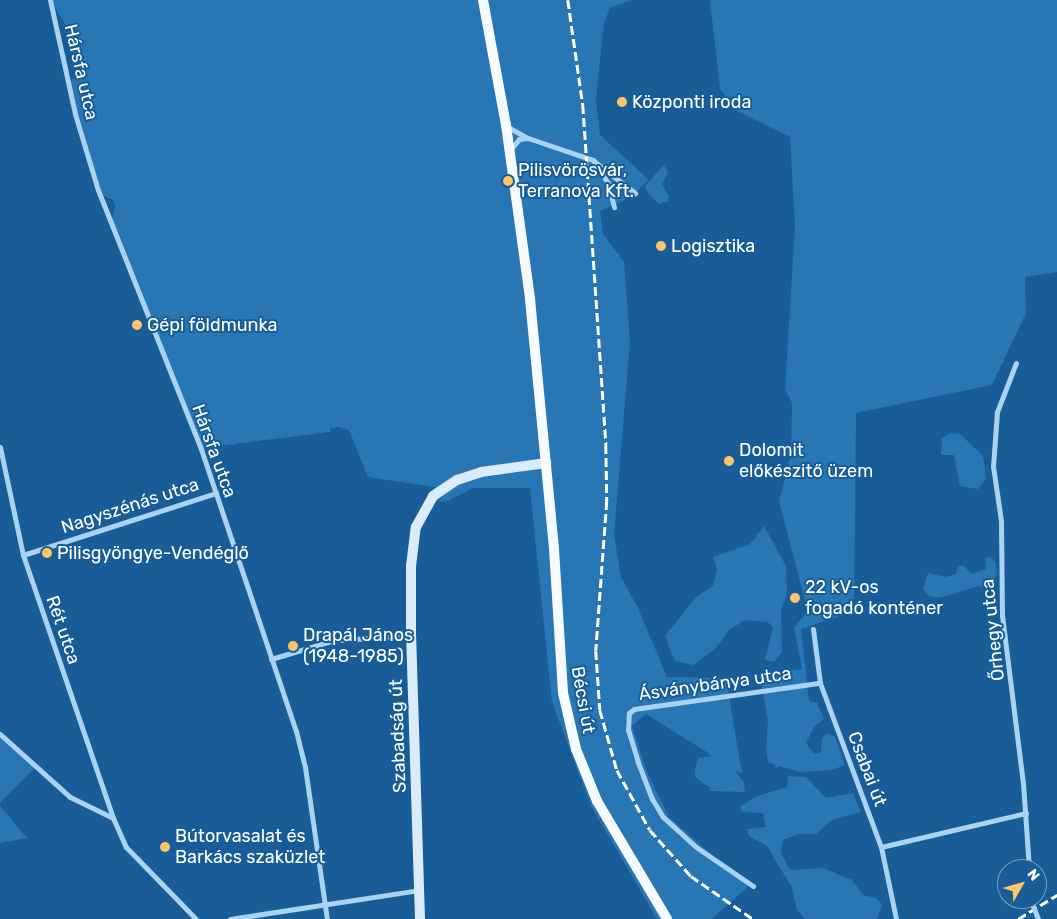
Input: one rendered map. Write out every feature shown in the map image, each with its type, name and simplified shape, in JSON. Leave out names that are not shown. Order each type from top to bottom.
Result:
[{"type":"main road","name":"Bécsi út","points":[[483,0],[510,150],[530,300],[558,592],[560,664],[570,726],[597,801],[666,919]]},
{"type":"main road","name":"Szabadság út","points":[[420,919],[411,636],[412,545],[419,519],[433,496],[457,480],[481,472],[546,464]]},
{"type":"street","name":"Hársfa utca","points":[[50,0],[75,114],[98,190],[216,493],[301,749],[327,919]]},
{"type":"street","points":[[506,125],[528,138],[592,160],[636,193]]},
{"type":"street","points":[[510,150],[519,140],[528,138]]},
{"type":"street","points":[[592,160],[608,183],[614,207]]},
{"type":"street","name":"Őrhegy utca","points":[[1016,363],[997,412],[993,466],[1001,521],[1002,615],[1026,813],[1028,859]]},
{"type":"street","name":"Rét utca","points":[[0,447],[23,554],[113,818],[126,847],[196,919]]},
{"type":"street","name":"Nagyszénás utca","points":[[23,554],[216,493]]},
{"type":"street","name":"Csabai út","points":[[813,629],[820,683],[881,847],[896,919]]},
{"type":"street","points":[[271,659],[335,640],[411,636]]},
{"type":"street","name":"Ásványbánya utca","points":[[753,886],[719,865],[663,817],[652,799],[638,762],[628,730],[629,713],[634,709],[820,683]]},
{"type":"street","points":[[0,734],[70,797],[87,807],[113,818]]},
{"type":"street","points":[[881,847],[1026,813]]},
{"type":"street","points":[[230,919],[419,890]]},
{"type":"shaded area","points":[[50,0],[632,0],[610,8],[604,23],[596,99],[600,135],[649,180],[629,198],[600,211],[603,234],[624,262],[630,341],[614,535],[621,577],[638,608],[667,677],[726,678],[742,774],[736,771],[744,783],[745,792],[709,791],[710,788],[695,777],[695,769],[698,758],[713,756],[646,714],[632,726],[647,772],[669,817],[711,854],[752,883],[712,919],[657,919],[591,806],[552,702],[530,488],[473,488],[446,502],[437,501],[447,489],[368,477],[349,430],[339,427],[330,428],[330,432],[203,448],[145,310],[112,218],[115,206],[113,200],[102,195],[68,86],[76,75],[66,32],[70,32]]},
{"type":"shaded area","points":[[710,0],[1057,0],[1057,272],[1025,277],[1026,313],[992,385],[856,413],[854,611],[801,629],[809,701],[817,703],[824,719],[814,727],[806,743],[814,754],[821,752],[822,738],[827,733],[835,737],[845,765],[832,770],[801,772],[778,766],[776,770],[775,765],[768,762],[766,750],[768,720],[760,674],[802,669],[794,627],[808,612],[779,501],[791,455],[792,403],[785,389],[795,227],[790,137],[737,111],[720,89]]},
{"type":"shaded area","points":[[664,165],[668,173],[662,184],[669,197],[668,201],[659,204],[648,193],[645,186]]},
{"type":"shaded area","points":[[950,433],[960,434],[983,456],[986,479],[978,489],[960,486],[954,455],[941,455],[942,438]]},
{"type":"shaded area","points":[[764,526],[786,566],[787,592],[781,610],[782,652],[774,662],[765,660],[773,628],[768,622],[745,620],[729,630],[716,648],[693,665],[675,661],[665,636],[696,597],[713,586],[717,569],[713,557],[750,544]]},
{"type":"shaded area","points":[[991,557],[996,563],[997,574],[990,588],[978,586],[939,598],[929,596],[923,589],[928,573],[946,577],[956,574],[958,566],[964,566],[972,574],[986,569],[985,558]]},
{"type":"shaded area","points":[[0,737],[35,768],[0,803]]},
{"type":"shaded area","points":[[788,776],[806,777],[826,798],[853,793],[861,812],[832,820],[816,834],[799,834],[783,840],[781,852],[788,867],[793,870],[823,868],[852,880],[863,895],[875,898],[882,904],[877,919],[805,919],[797,910],[792,888],[767,846],[749,836],[747,829],[766,827],[763,813],[743,812],[740,807],[755,797],[787,787]]},
{"type":"shaded area","points":[[0,806],[27,838],[0,843]]},
{"type":"railway","points":[[568,0],[583,105],[606,445],[607,501],[596,651],[600,710],[617,770],[650,830],[691,876],[753,919]]},
{"type":"railway","points":[[1018,919],[1057,895]]},
{"type":"place","name":"Központi iroda","points":[[622,102]]},
{"type":"place","name":"Pilisvörösvár, Terranova Kft.","points":[[508,181]]},
{"type":"place","name":"Logisztika","points":[[661,246]]},
{"type":"place","name":"Gépi földmunka","points":[[137,325]]},
{"type":"place","name":"Dolomit előkészitő üzem","points":[[729,461]]},
{"type":"place","name":"Pilisgyöngye-Vendéglő","points":[[47,553]]},
{"type":"place","name":"22 kV-os fogadó konténer","points":[[795,598]]},
{"type":"place","name":"Drapál János (1948-1985)","points":[[293,646]]},
{"type":"place","name":"Bútorvasalat és Barkács szaküzlet","points":[[165,847]]}]
